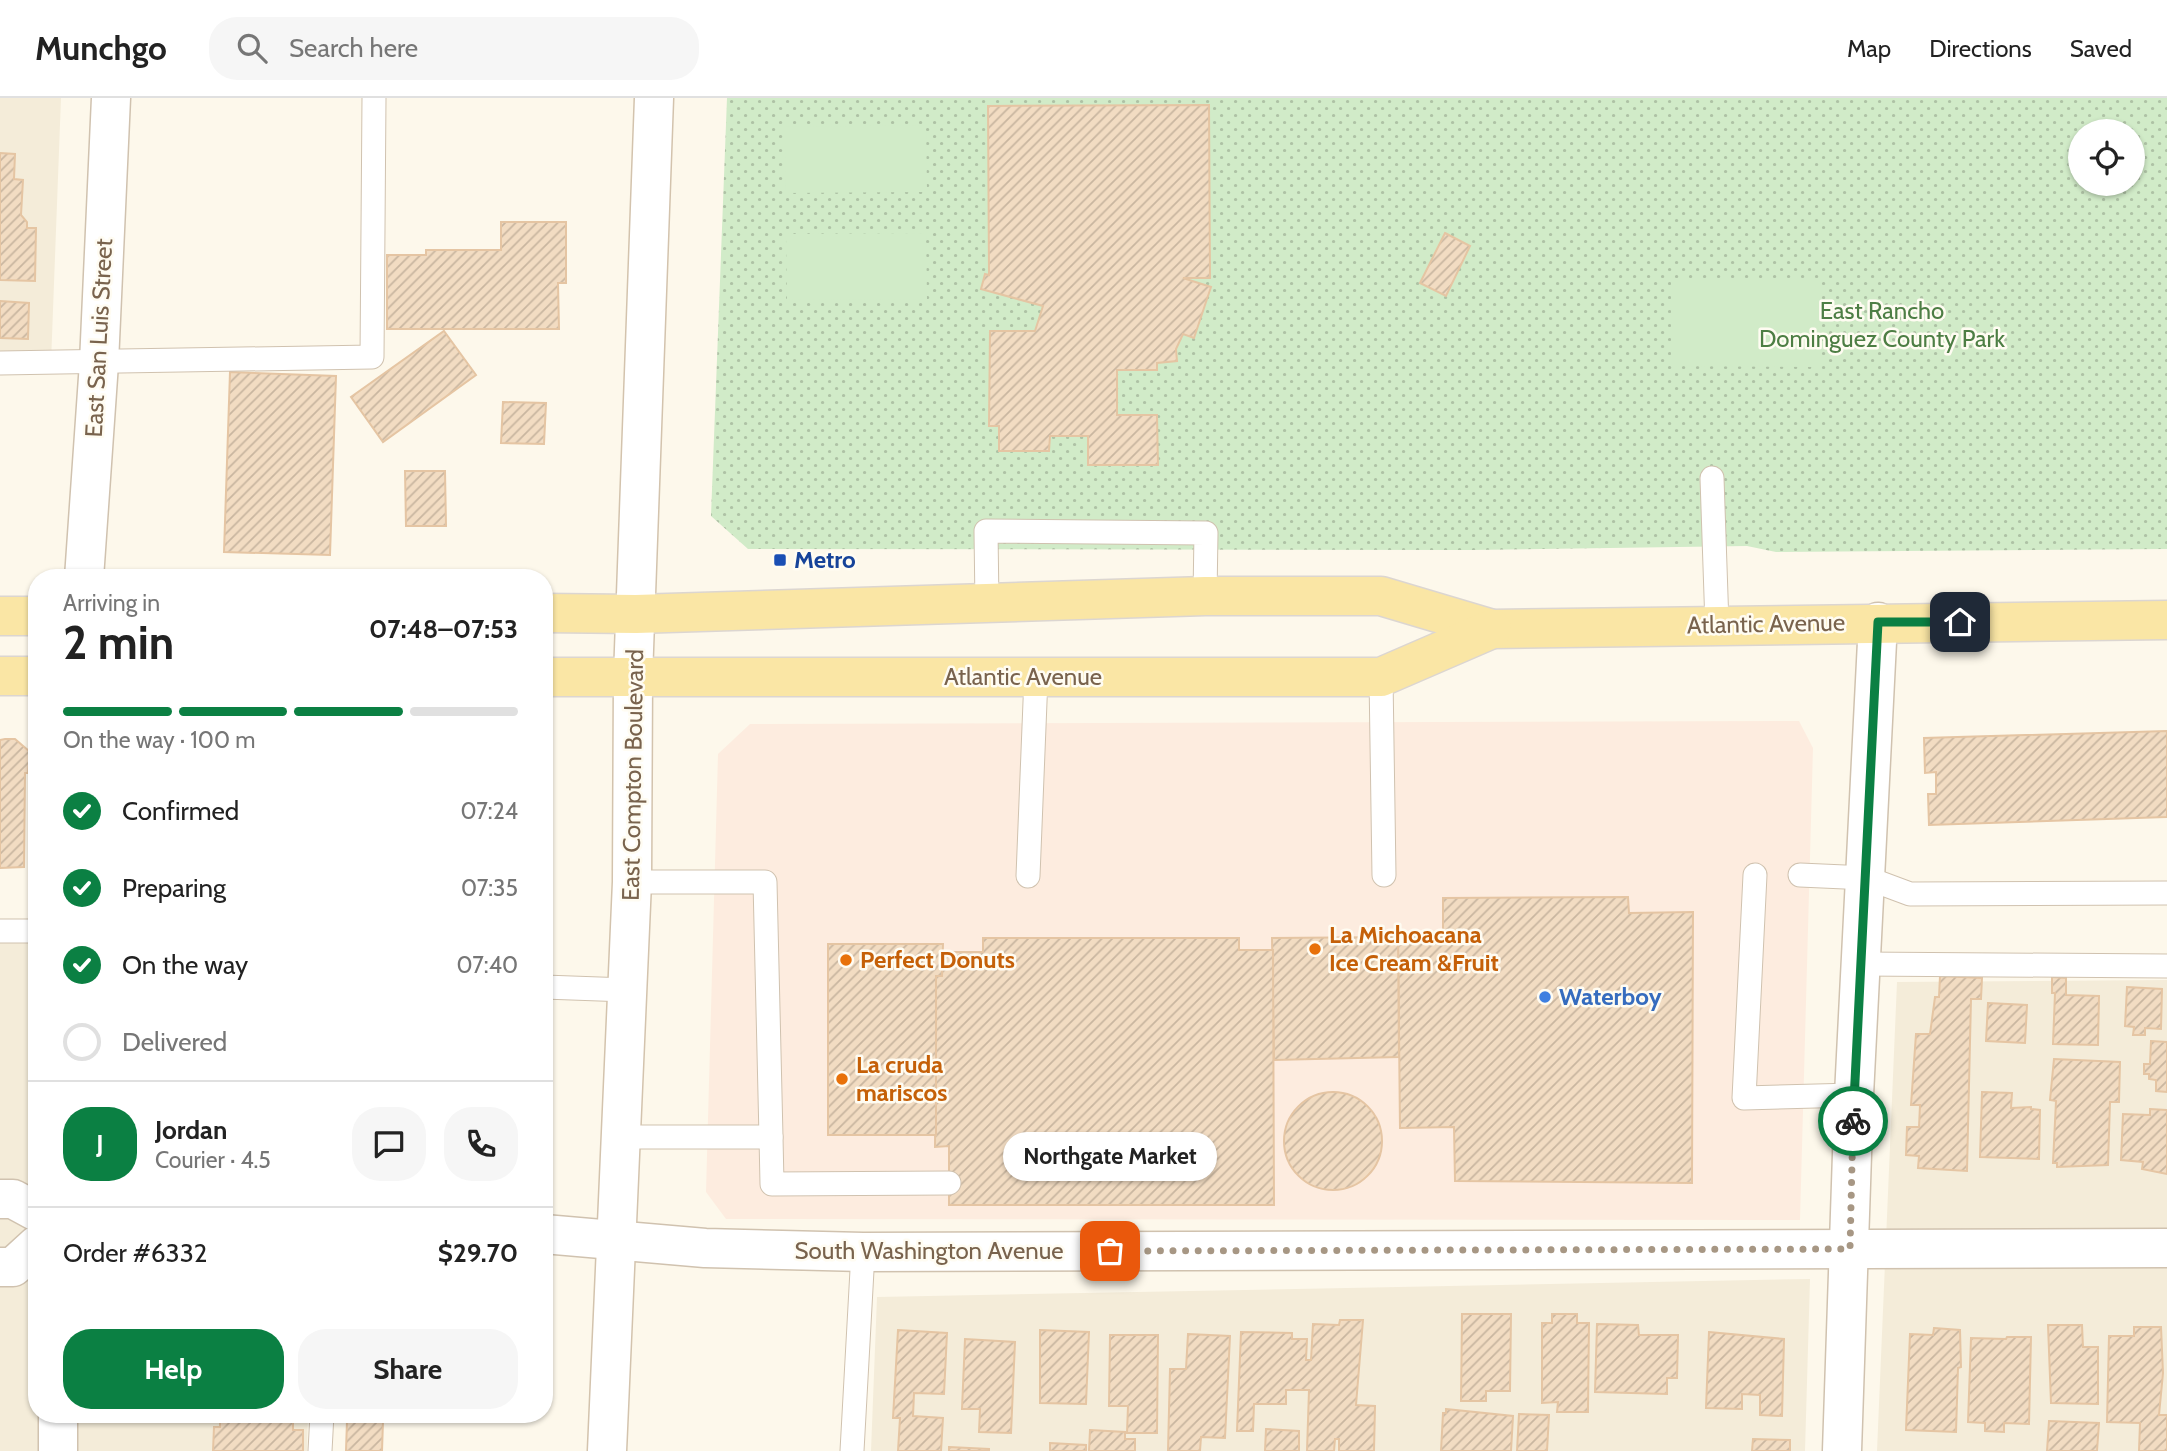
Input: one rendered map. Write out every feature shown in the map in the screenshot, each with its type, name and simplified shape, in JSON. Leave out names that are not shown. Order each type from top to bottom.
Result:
[{"type":"main road","name":"Atlantic Avenue","points":[[553,613],[636,614],[987,605],[1205,596],[1381,596],[1492,629],[2167,620]]},
{"type":"main road","points":[[0,617],[28,616]]},
{"type":"main road","name":"Atlantic Avenue","points":[[553,677],[1381,677],[1492,629]]},
{"type":"main road","points":[[0,677],[28,676]]},
{"type":"street","name":"East San Luis Street","points":[[85,569],[99,363],[111,98]]},
{"type":"street","name":"East Compton Boulevard","points":[[607,1451],[632,882],[633,677],[654,98]]},
{"type":"street","points":[[1842,1451],[1854,1095],[1878,622]]},
{"type":"street","points":[[0,1199],[13,1199],[28,1207]]},
{"type":"street","name":"South Washington Avenue","points":[[553,1235],[705,1248],[863,1252],[2167,1248]]},
{"type":"street","points":[[0,1267],[13,1267],[28,1253]]},
{"type":"street","points":[[58,1423],[58,1451]]},
{"type":"lane","points":[[0,363],[372,357],[374,98]]},
{"type":"lane","points":[[1712,478],[1717,625]]},
{"type":"lane","points":[[987,605],[986,531],[1206,533],[1205,596]]},
{"type":"lane","points":[[1028,876],[1036,677]]},
{"type":"lane","points":[[1381,677],[1384,875]]},
{"type":"lane","points":[[1755,875],[1744,1098],[1854,1095]]},
{"type":"lane","points":[[1800,876],[1867,878],[1910,894],[2167,893]]},
{"type":"lane","points":[[632,882],[765,882],[772,1184],[949,1183]]},
{"type":"lane","points":[[0,931],[28,931]]},
{"type":"lane","points":[[1861,964],[2167,966]]},
{"type":"lane","points":[[553,987],[626,990]]},
{"type":"lane","points":[[620,1137],[771,1137]]},
{"type":"lane","points":[[852,1451],[863,1252]]},
{"type":"lane","points":[[320,1451],[322,1423]]},
{"type":"shaded area","points":[[0,98],[61,98],[51,363],[0,362]]},
{"type":"shaded area","points":[[1799,721],[1813,748],[1800,1220],[726,1219],[706,1192],[718,754],[750,724]]},
{"type":"shaded area","points":[[0,940],[28,940],[28,1423],[308,1423],[307,1451],[0,1451]]},
{"type":"shaded area","points":[[2167,980],[2167,1451],[1877,1451],[1897,982]]},
{"type":"shaded area","points":[[1810,1279],[1805,1451],[871,1451],[877,1297]]},
{"type":"green space","name":"East Rancho Dominguez County Park","points":[[727,98],[2167,98],[2167,549],[1776,552],[1747,546],[1471,550],[748,549],[711,516]]},
{"type":"green space","points":[[926,125],[927,192],[786,193],[785,127]]},
{"type":"green space","points":[[926,233],[927,299],[787,300],[786,234]]},
{"type":"green space","points":[[1671,280],[1820,280],[1820,367],[1671,366]]},
{"type":"building","points":[[1209,105],[1210,278],[1183,278],[1211,287],[1194,338],[1183,334],[1176,349],[1177,361],[1157,363],[1157,370],[1117,370],[1117,415],[1157,415],[1158,465],[1088,465],[1088,436],[1050,436],[1049,451],[999,451],[999,426],[989,426],[990,331],[1035,331],[1043,306],[981,289],[985,274],[989,275],[988,106]]},
{"type":"building","points":[[0,153],[15,154],[14,179],[23,180],[21,215],[27,222],[27,228],[36,228],[35,281],[0,280]]},
{"type":"building","points":[[501,222],[566,222],[566,283],[558,283],[559,329],[387,329],[387,255],[426,255],[426,250],[501,250]]},
{"type":"building","points":[[1445,233],[1470,246],[1446,296],[1420,283]]},
{"type":"building","points":[[0,301],[29,303],[28,339],[0,338]]},
{"type":"building","points":[[444,331],[476,375],[383,442],[351,397]]},
{"type":"building","points":[[230,372],[336,376],[330,555],[224,552]]},
{"type":"building","points":[[503,402],[546,403],[544,444],[501,443]]},
{"type":"building","points":[[405,471],[445,471],[446,526],[406,526]]},
{"type":"building","points":[[2167,731],[2167,817],[1929,825],[1928,794],[1936,794],[1936,772],[1925,773],[1924,738]]},
{"type":"building","points":[[15,739],[28,750],[28,773],[25,773],[24,867],[0,868],[0,740]]},
{"type":"building","name":"Waterboy","points":[[1628,897],[1629,913],[1693,912],[1692,1183],[1455,1181],[1454,1127],[1400,1128],[1398,937],[1443,937],[1443,898]]},
{"type":"building","points":[[1398,937],[1399,1057],[1274,1060],[1272,938]]},
{"type":"building","points":[[983,938],[1239,938],[1239,950],[1273,950],[1274,1205],[949,1205],[949,1146],[935,1147],[936,976],[942,976],[942,952],[983,952]]},
{"type":"building","points":[[828,944],[943,944],[942,976],[936,976],[936,1135],[828,1135]]},
{"type":"building","points":[[1940,976],[1982,978],[1981,999],[1971,999],[1967,1171],[1918,1168],[1919,1156],[1906,1155],[1907,1127],[1919,1127],[1920,1105],[1911,1105],[1916,1034],[1930,1034],[1935,997],[1939,997]]},
{"type":"building","points":[[2052,977],[2066,978],[2066,995],[2099,996],[2098,1045],[2053,1044],[2055,993],[2052,993]]},
{"type":"building","points":[[2127,987],[2162,989],[2161,1029],[2145,1028],[2145,1035],[2133,1035],[2134,1027],[2125,1026]]},
{"type":"building","points":[[1988,1003],[2027,1005],[2025,1043],[1986,1041]]},
{"type":"building","points":[[2151,1041],[2167,1042],[2167,1092],[2156,1091],[2156,1080],[2149,1079],[2149,1074],[2144,1074],[2144,1064],[2150,1064]]},
{"type":"building","points":[[2054,1059],[2120,1062],[2119,1102],[2110,1102],[2108,1165],[2057,1167],[2057,1163],[2053,1163],[2056,1101],[2050,1100]]},
{"type":"building","points":[[1333,1092],[1352,1096],[1368,1106],[1378,1122],[1382,1141],[1378,1160],[1368,1176],[1352,1186],[1333,1190],[1314,1186],[1298,1176],[1288,1160],[1284,1141],[1288,1122],[1298,1106],[1314,1096]]},
{"type":"building","points":[[1982,1092],[2012,1093],[2011,1108],[2031,1107],[2040,1110],[2039,1159],[1980,1157]]},
{"type":"building","points":[[2150,1109],[2167,1110],[2167,1174],[2142,1169],[2143,1162],[2121,1160],[2123,1114],[2150,1115]]},
{"type":"building","points":[[1462,1314],[1511,1314],[1510,1391],[1486,1391],[1486,1401],[1461,1401]]},
{"type":"building","points":[[1552,1314],[1577,1314],[1577,1323],[1589,1323],[1588,1412],[1557,1412],[1558,1402],[1542,1403],[1542,1323],[1552,1323]]},
{"type":"building","points":[[1340,1320],[1363,1320],[1356,1405],[1375,1406],[1374,1451],[1339,1451],[1339,1439],[1335,1439],[1334,1451],[1307,1451],[1309,1390],[1286,1390],[1286,1404],[1254,1404],[1253,1431],[1237,1431],[1241,1332],[1292,1333],[1292,1339],[1307,1339],[1306,1360],[1311,1360],[1313,1324],[1339,1325]]},
{"type":"building","points":[[1597,1324],[1638,1325],[1639,1335],[1678,1335],[1677,1378],[1667,1378],[1667,1394],[1595,1392]]},
{"type":"building","points":[[2048,1325],[2082,1325],[2083,1347],[2098,1347],[2098,1404],[2051,1403]]},
{"type":"building","points":[[2134,1327],[2161,1327],[2163,1373],[2159,1415],[2167,1415],[2167,1451],[2139,1451],[2140,1423],[2107,1422],[2109,1336],[2134,1336]]},
{"type":"building","points":[[1934,1328],[1960,1330],[1961,1367],[1958,1368],[1956,1432],[1906,1430],[1910,1334],[1933,1335]]},
{"type":"building","points":[[898,1330],[947,1333],[944,1394],[914,1393],[913,1416],[943,1418],[941,1451],[898,1451],[900,1418],[893,1418]]},
{"type":"building","points":[[1040,1330],[1089,1332],[1086,1404],[1040,1403]]},
{"type":"building","points":[[1709,1332],[1784,1339],[1782,1416],[1760,1415],[1760,1395],[1742,1394],[1742,1409],[1706,1408]]},
{"type":"building","points":[[1188,1334],[1230,1336],[1225,1438],[1201,1437],[1200,1451],[1168,1451],[1170,1369],[1186,1369]]},
{"type":"building","points":[[1110,1335],[1158,1335],[1157,1433],[1127,1433],[1128,1406],[1109,1406]]},
{"type":"building","points":[[2031,1337],[2029,1424],[2004,1423],[2004,1432],[1985,1431],[1985,1423],[1968,1422],[1971,1338]]},
{"type":"building","points":[[965,1339],[1015,1342],[1011,1433],[979,1432],[980,1409],[962,1409]]},
{"type":"building","points":[[1446,1409],[1513,1416],[1511,1451],[1441,1451],[1443,1413],[1446,1413]]},
{"type":"building","points":[[1519,1414],[1549,1415],[1547,1451],[1517,1451]]},
{"type":"building","points":[[2049,1421],[2099,1423],[2097,1451],[2047,1451]]},
{"type":"building","points":[[220,1423],[293,1423],[293,1430],[303,1430],[303,1451],[213,1451],[214,1427],[220,1427]]},
{"type":"building","points":[[347,1423],[383,1423],[382,1451],[346,1451]]},
{"type":"building","points":[[1266,1429],[1299,1431],[1299,1451],[1265,1451]]},
{"type":"building","points":[[1090,1430],[1125,1432],[1125,1439],[1135,1439],[1135,1451],[1089,1451]]},
{"type":"building","points":[[1753,1439],[1790,1440],[1790,1451],[1752,1451]]},
{"type":"building","points":[[1050,1443],[1086,1445],[1086,1451],[1050,1451]]},
{"type":"building","points":[[949,1447],[989,1449],[989,1451],[949,1451]]},
{"type":"way so far","points":[[1110,1251],[1850,1249],[1853,1121]]},
{"type":"place","name":"Metro","points":[[780,560]]},
{"type":"place","name":"La Michoacana Ice Cream &Fruit","points":[[1315,949]]},
{"type":"place","name":"Perfect Donuts","points":[[846,960]]},
{"type":"place","name":"Waterboy","points":[[1545,997]]},
{"type":"place","name":"La cruda mariscos","points":[[842,1079]]},
{"type":"place","name":"Northgate Market","points":[[1110,1251]]},
{"type":"route","points":[[1853,1121],[1878,622],[1960,622]]}]
